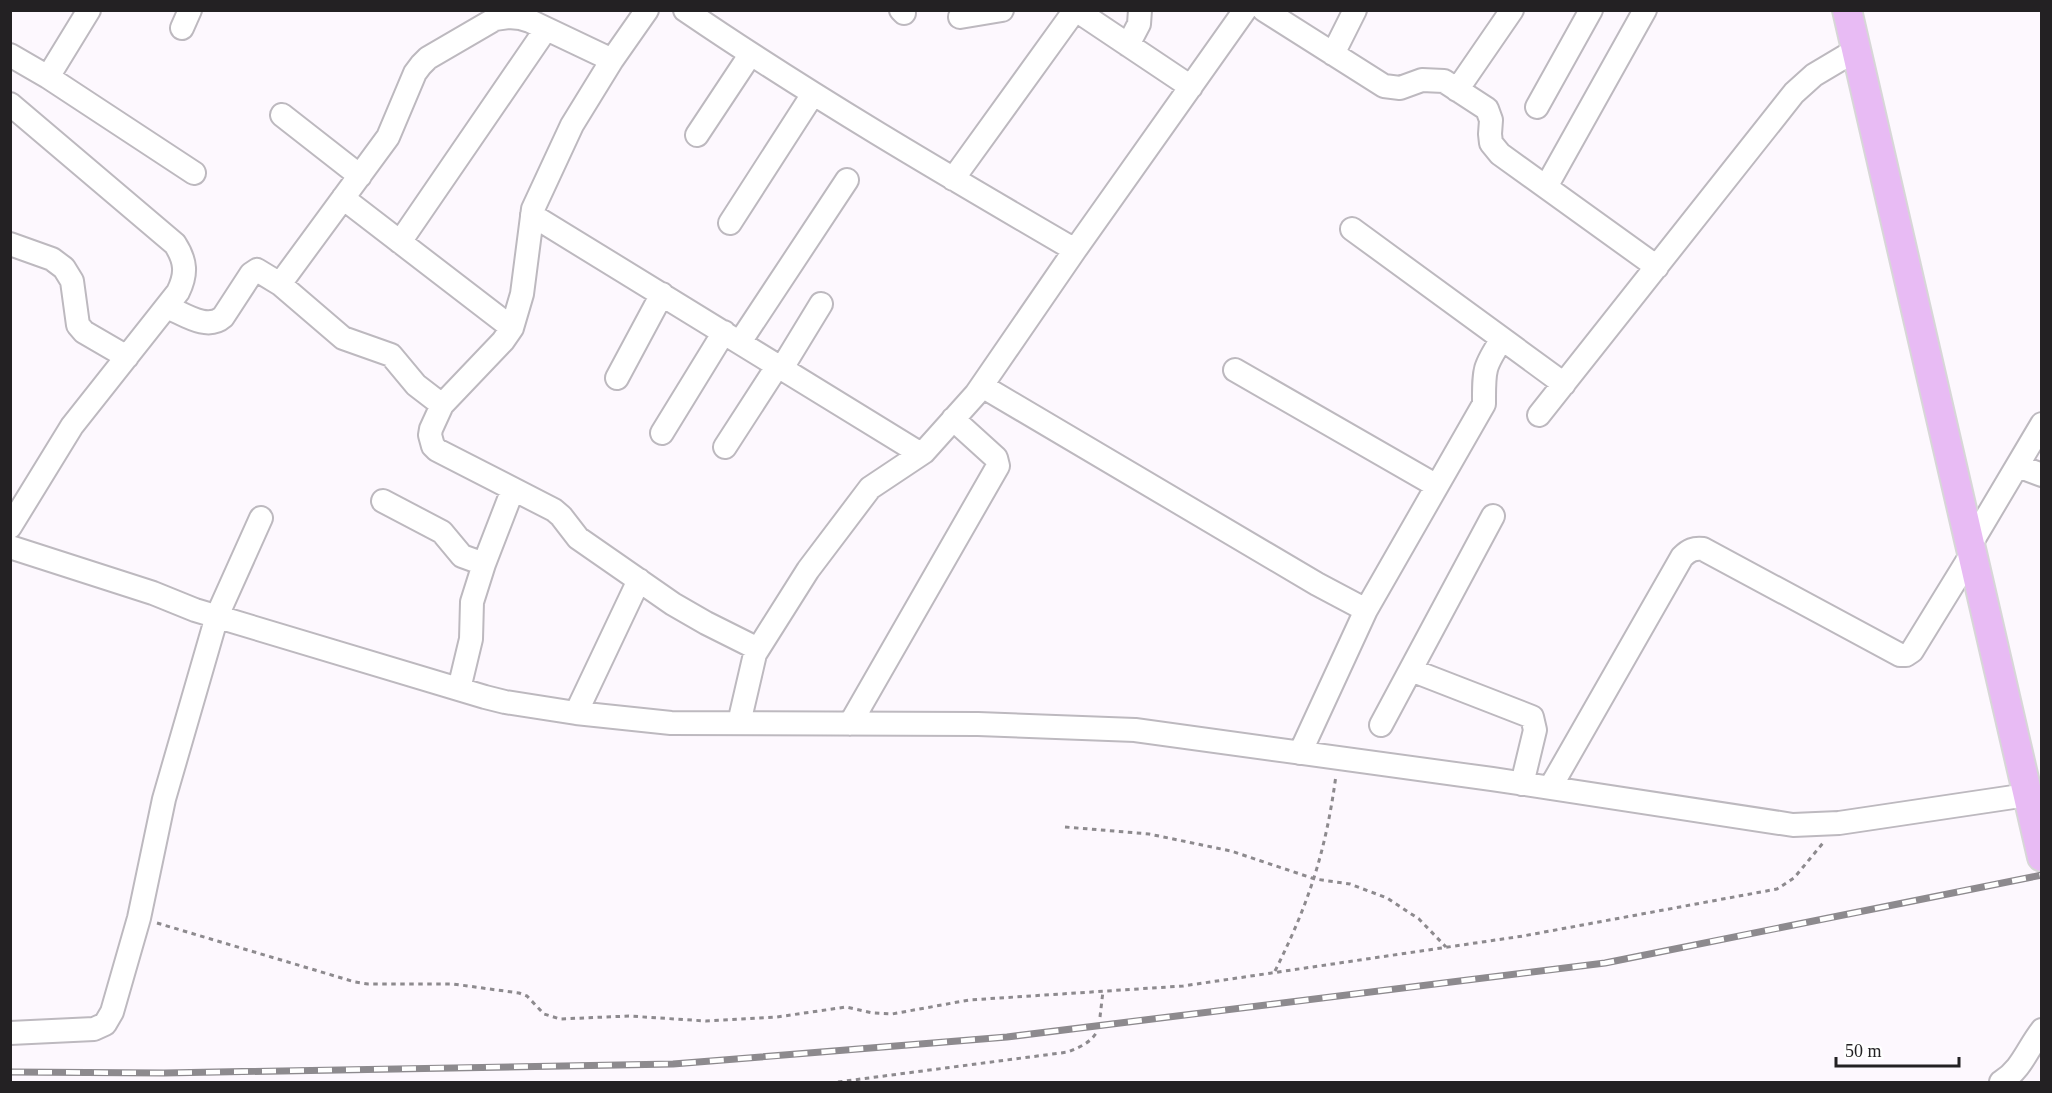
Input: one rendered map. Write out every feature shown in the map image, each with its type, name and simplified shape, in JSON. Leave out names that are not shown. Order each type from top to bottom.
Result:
[{"type":"main road","points":[[1847,10],[1970,551],[2040,845]]},
{"type":"street","points":[[48,77],[89,10]]},
{"type":"street","points":[[647,10],[612,60],[572,126],[532,215],[522,294],[512,328],[503,341],[442,405],[431,429],[431,441],[436,450],[554,510],[578,538],[688,614],[758,649]]},
{"type":"street","points":[[685,10],[750,55],[813,94],[1075,250]]},
{"type":"street","points":[[960,17],[1002,10]]},
{"type":"street","points":[[953,178],[1075,10],[1191,87]]},
{"type":"street","points":[[1128,45],[1139,24],[1140,10]]},
{"type":"street","points":[[739,723],[753,661],[758,649],[808,570],[862,497],[877,482],[921,454],[982,386],[1245,10]]},
{"type":"street","points":[[1264,10],[1384,86],[1400,88],[1422,80],[1444,81],[1487,110],[1491,120],[1491,143],[1500,154],[1656,267]]},
{"type":"street","points":[[1334,54],[1355,10]]},
{"type":"street","points":[[1457,90],[1512,10]]},
{"type":"street","points":[[1537,107],[1591,10]]},
{"type":"street","points":[[1546,187],[1646,10]]},
{"type":"street","points":[[280,284],[388,137],[415,73],[428,58],[475,21],[520,18],[612,60]]},
{"type":"street","points":[[400,242],[546,29]]},
{"type":"street","points":[[1539,415],[1794,93],[1814,75],[1856,50]]},
{"type":"street","points":[[10,55],[48,77],[194,173]]},
{"type":"street","points":[[697,135],[750,55]]},
{"type":"street","points":[[730,223],[813,94]]},
{"type":"street","points":[[10,104],[175,244],[182,255],[185,268],[184,280],[178,292],[72,426],[10,527]]},
{"type":"street","points":[[282,115],[360,176]]},
{"type":"street","points":[[662,433],[847,180]]},
{"type":"street","points":[[343,198],[512,328]]},
{"type":"street","points":[[532,215],[921,454]]},
{"type":"street","points":[[1352,229],[1564,384]]},
{"type":"street","points":[[10,244],[52,259],[64,268],[72,281],[78,325],[84,332],[127,357]]},
{"type":"street","points":[[167,307],[207,324],[213,324],[223,318],[254,272],[261,271],[280,284],[343,338],[391,355],[416,386],[442,405]]},
{"type":"street","points":[[617,378],[663,294]]},
{"type":"street","points":[[725,447],[821,304]]},
{"type":"street","points":[[1300,753],[1366,610],[1484,404],[1485,368],[1502,339]]},
{"type":"street","points":[[1235,370],[1437,486]]},
{"type":"street","points":[[982,386],[1317,584],[1366,610]]},
{"type":"street","points":[[850,723],[998,466],[996,458],[953,419]]},
{"type":"street","points":[[1550,788],[1682,557],[1688,551],[1695,548],[1703,549],[1900,655],[1906,654],[1912,651],[2042,424]]},
{"type":"street","points":[[2018,466],[2042,476]]},
{"type":"street","points":[[459,689],[471,639],[471,610],[484,564],[513,489]]},
{"type":"street","points":[[383,501],[442,532],[462,556],[484,564]]},
{"type":"street","points":[[1381,725],[1493,516]]},
{"type":"street","points":[[10,1033],[94,1029],[105,1024],[111,1012],[139,918],[164,799],[216,616],[261,518]]},
{"type":"street","points":[[10,547],[216,616],[459,689],[505,702],[576,713],[671,723],[978,724],[1135,730],[1550,788],[1764,822],[1817,825],[2027,795]]},
{"type":"street","points":[[576,713],[639,580]]},
{"type":"street","points":[[1411,670],[1532,717],[1535,730],[1522,784]]},
{"type":"street","points":[[2001,1083],[2019,1068],[2031,1044],[2042,1030]]},
{"type":"path","points":[[1274,972],[1297,927],[1315,879],[1330,820],[1338,758]]},
{"type":"path","points":[[139,918],[355,982],[453,984],[519,993],[527,996],[544,1014],[560,1019],[629,1016],[706,1021],[777,1017],[846,1007],[873,1013],[892,1014],[969,1000],[1183,986],[1523,936],[1777,889],[1794,878],[1839,823]]},
{"type":"path","points":[[1065,827],[1149,834],[1231,851],[1315,879],[1350,884],[1387,898],[1419,919],[1446,947]]},
{"type":"path","points":[[1100,1017],[1103,991]]},
{"type":"path","points":[[838,1083],[1068,1052],[1083,1046],[1097,1032]]},
{"type":"railway","points":[[10,1072],[164,1073],[673,1064],[1007,1037],[1605,963],[2042,875]]}]
